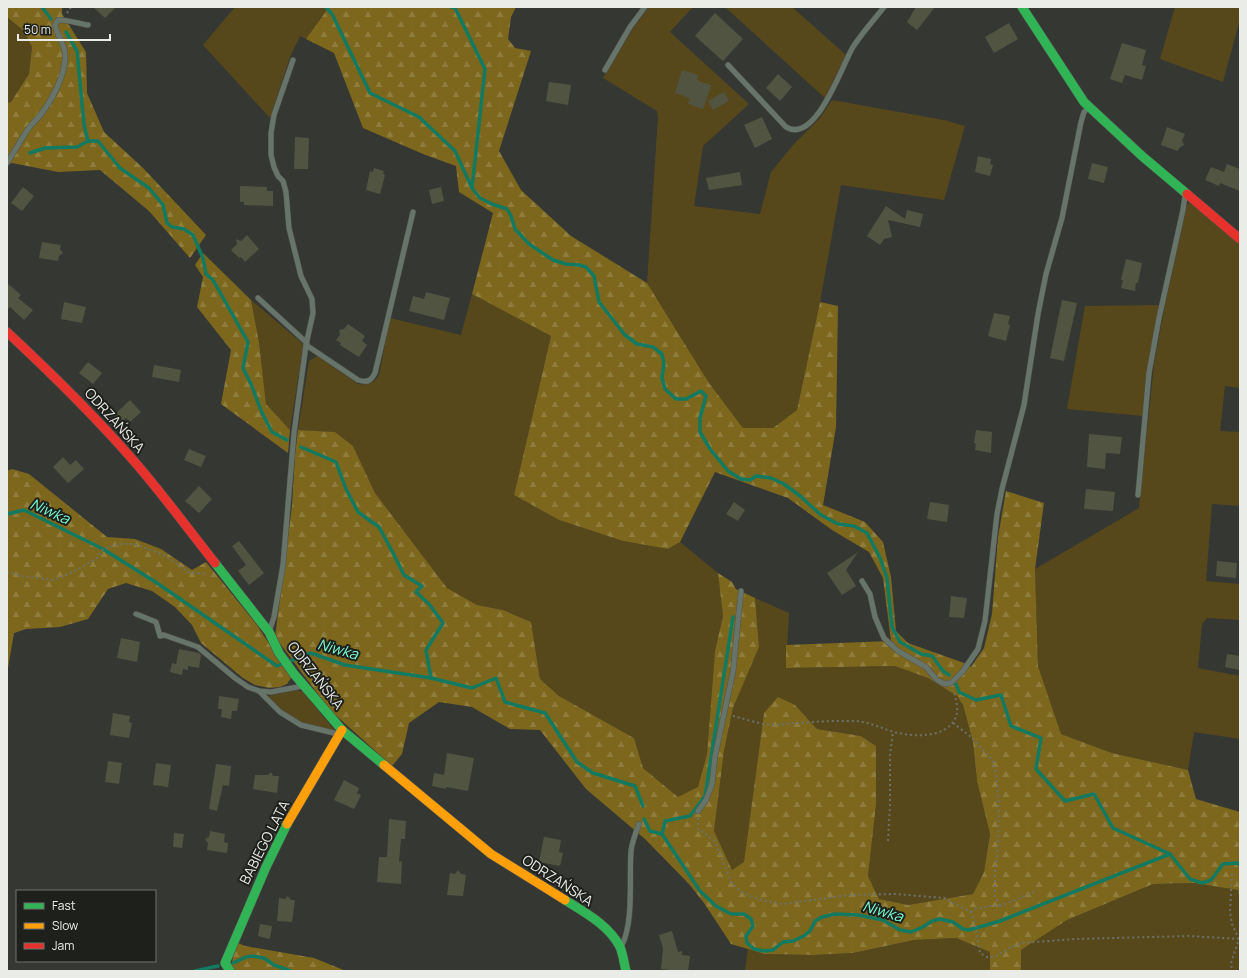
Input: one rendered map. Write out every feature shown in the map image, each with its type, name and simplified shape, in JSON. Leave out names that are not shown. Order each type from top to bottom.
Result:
[{"type":"street","points":[[1022,7],[1079,95],[1089,107],[1115,132],[1240,239]]},
{"type":"street","name":"ODRZAŃSKA","points":[[7,332],[45,367],[96,419],[134,461],[269,632],[279,653],[340,732],[491,854],[603,926],[620,948],[626,971]]},
{"type":"street","name":"BABIEGO LATA","points":[[230,971],[222,962],[282,833],[340,732]]},
{"type":"lane","points":[[605,70],[630,27],[645,7]]},
{"type":"lane","points":[[728,65],[786,127],[792,130],[800,130],[819,113],[836,85],[843,66],[853,47],[884,7]]},
{"type":"lane","points":[[7,163],[29,128],[47,105],[56,90],[64,68],[65,54],[63,43],[55,25],[58,20],[88,25]]},
{"type":"lane","points":[[269,632],[274,617],[282,565],[294,433],[306,344],[314,307],[302,276],[289,228],[286,192],[283,181],[278,176],[271,155],[271,133],[274,115],[293,60]]},
{"type":"lane","points":[[862,581],[870,594],[875,617],[884,638],[898,651],[926,667],[938,680],[944,684],[951,683],[963,671],[978,649],[985,621],[997,514],[1002,489],[1024,405],[1038,314],[1046,274],[1062,218],[1081,122],[1084,112],[1089,107]]},
{"type":"lane","points":[[1138,495],[1149,372],[1159,318],[1183,210],[1185,193]]},
{"type":"lane","points":[[258,298],[306,344],[358,380],[365,382],[372,380],[375,373],[414,212]]},
{"type":"lane","points":[[698,811],[706,800],[712,784],[715,756],[733,672],[741,591]]},
{"type":"lane","points":[[136,614],[156,622],[160,636],[164,635],[198,647],[248,687],[259,691],[271,692],[303,686]]},
{"type":"lane","points":[[259,691],[280,712],[301,725],[340,732]]},
{"type":"lane","points":[[620,948],[625,938],[628,925],[632,849],[639,824]]},
{"type":"path","points":[[7,572],[22,576],[54,580],[73,572],[96,559],[103,549],[120,544],[135,544],[164,555],[188,572],[203,574],[219,569]]},
{"type":"path","points":[[724,714],[770,725],[855,721],[870,723],[893,732],[907,734],[923,735],[940,733],[954,723],[957,715],[957,702],[951,683]]},
{"type":"path","points":[[954,723],[971,737],[993,761],[997,781],[999,809],[995,896],[1000,906]]},
{"type":"path","points":[[888,841],[890,755],[893,732]]},
{"type":"path","points":[[698,811],[698,829],[714,840],[732,883],[740,891],[765,901],[783,904],[850,895],[896,894],[944,898],[971,912],[975,922],[980,953],[987,957],[995,956],[1022,943],[1075,939],[1189,936],[1239,939]]},
{"type":"path","points":[[1232,874],[1230,912],[1232,924],[1239,939],[1232,963],[1232,971]]},
{"type":"path","points":[[971,912],[990,906],[1000,906],[1037,891]]},
{"type":"shaded area","points":[[235,7],[329,7],[306,39],[300,36],[290,57],[270,118],[203,45]]},
{"type":"shaded area","points":[[649,7],[693,7],[670,32],[749,104],[703,146],[694,206],[760,214],[771,172],[794,144],[820,118],[832,100],[944,120],[965,126],[944,200],[841,185],[820,302],[797,410],[773,428],[743,428],[709,383],[647,283],[658,117],[657,111],[603,78],[632,30]]},
{"type":"shaded area","points":[[725,7],[792,7],[846,55],[825,98]]},
{"type":"shaded area","points":[[1175,7],[1240,7],[1240,19],[1223,82],[1160,59]]},
{"type":"shaded area","points":[[7,17],[24,31],[32,47],[29,74],[11,102],[7,103]]},
{"type":"shaded area","points":[[1190,203],[1240,243],[1240,388],[1225,386],[1220,431],[1240,432],[1240,506],[1212,504],[1206,581],[1240,584],[1240,620],[1207,618],[1202,624],[1198,668],[1240,676],[1240,739],[1194,732],[1188,770],[1112,753],[1061,734],[1038,666],[1035,569],[1139,508],[1154,364],[1165,305],[1187,205]]},
{"type":"shaded area","points":[[472,294],[551,336],[514,495],[559,520],[623,541],[668,549],[680,542],[718,573],[723,616],[715,651],[707,754],[698,788],[678,797],[643,768],[634,738],[559,696],[540,679],[531,622],[503,610],[477,605],[447,588],[375,493],[353,446],[335,432],[298,430],[309,361],[317,356],[358,384],[370,383],[379,375],[390,318],[461,335]]},
{"type":"shaded area","points":[[251,300],[302,343],[303,347],[290,430],[266,404],[259,342]]},
{"type":"shaded area","points":[[1160,305],[1143,416],[1067,409],[1085,306]]},
{"type":"shaded area","points":[[755,598],[789,613],[786,668],[895,666],[928,678],[957,696],[963,705],[973,742],[977,781],[990,834],[984,872],[973,894],[908,905],[879,899],[868,876],[876,805],[876,746],[861,736],[817,729],[795,705],[764,713],[744,863],[732,870],[714,831],[724,751],[733,708],[759,647]]},
{"type":"shaded area","points":[[297,690],[303,692],[335,731],[302,723],[281,709],[268,696]]},
{"type":"shaded area","points":[[1194,883],[1238,890],[1240,907],[1240,971],[1021,971],[1021,950],[1067,920],[1153,884]]},
{"type":"shaded area","points":[[956,938],[990,952],[990,971],[745,971],[748,949],[766,954],[813,955],[853,953],[914,940]]},
{"type":"green space","points":[[7,7],[62,7],[62,14],[86,52],[87,93],[104,132],[143,168],[206,235],[190,258],[149,211],[100,170],[58,172],[12,163],[7,165],[7,103],[11,102],[29,74],[32,47],[24,31],[7,17]]},
{"type":"green space","points":[[329,7],[516,7],[511,17],[508,39],[515,48],[531,51],[499,151],[521,190],[571,236],[647,283],[709,383],[743,428],[773,428],[797,410],[820,302],[838,306],[836,427],[823,505],[865,522],[883,542],[891,577],[896,631],[908,643],[964,663],[971,667],[984,648],[992,614],[998,537],[1006,491],[1044,503],[1035,569],[1038,666],[1061,734],[1112,753],[1188,770],[1196,799],[1240,812],[1240,907],[1238,890],[1194,883],[1153,884],[1067,920],[1021,950],[1021,971],[990,971],[990,952],[956,938],[914,940],[853,953],[813,955],[765,954],[731,944],[704,903],[689,884],[645,839],[586,789],[540,730],[510,729],[472,707],[439,702],[409,723],[402,754],[392,766],[330,710],[275,637],[292,506],[298,430],[335,432],[353,446],[375,493],[447,588],[477,605],[503,610],[531,622],[540,679],[559,696],[634,738],[643,768],[678,797],[698,787],[707,754],[715,651],[723,616],[718,573],[732,582],[736,589],[755,598],[759,647],[733,708],[724,751],[714,831],[732,870],[744,862],[764,713],[778,697],[795,705],[817,729],[861,736],[876,746],[876,805],[868,876],[879,899],[908,905],[973,894],[984,872],[990,834],[977,781],[973,742],[963,705],[957,696],[928,678],[895,666],[786,668],[786,645],[891,641],[883,578],[869,552],[832,530],[788,498],[715,472],[680,542],[668,549],[623,541],[559,520],[514,495],[551,336],[472,294],[493,213],[459,192],[456,166],[423,154],[363,128],[334,53],[306,39]]},
{"type":"green space","points":[[203,253],[251,300],[259,342],[266,404],[290,430],[288,453],[221,404],[231,350],[197,307],[203,277],[195,265]]},
{"type":"green space","points":[[12,469],[29,474],[107,537],[135,539],[161,549],[192,570],[206,562],[257,625],[291,678],[287,684],[280,687],[269,688],[255,685],[243,678],[201,643],[192,625],[175,607],[152,591],[126,583],[108,589],[88,619],[60,627],[26,629],[14,633],[7,674],[7,471]]},
{"type":"green space","points":[[236,942],[245,946],[314,958],[346,971],[236,971],[231,967]]},
{"type":"building","points":[[93,7],[116,7],[105,18]]},
{"type":"building","points":[[916,7],[935,7],[917,30],[907,22]]},
{"type":"building","points":[[715,13],[743,39],[723,61],[695,36]]},
{"type":"building","points":[[1009,23],[1018,39],[994,53],[985,37]]},
{"type":"building","points":[[1122,43],[1146,50],[1142,65],[1146,66],[1142,80],[1125,75],[1122,83],[1110,79]]},
{"type":"building","points":[[682,70],[698,75],[697,81],[711,85],[703,109],[688,104],[690,98],[675,93]]},
{"type":"building","points":[[778,74],[792,87],[780,101],[766,88]]},
{"type":"building","points":[[549,82],[571,85],[568,105],[546,101]]},
{"type":"building","points":[[724,92],[729,101],[713,110],[708,101]]},
{"type":"building","points":[[762,117],[772,139],[755,148],[744,125]]},
{"type":"building","points":[[1167,127],[1185,134],[1182,140],[1184,145],[1179,148],[1178,151],[1161,145]]},
{"type":"building","points":[[295,137],[309,138],[308,169],[294,169]]},
{"type":"building","points":[[978,156],[991,159],[990,164],[993,165],[990,176],[975,172]]},
{"type":"building","points":[[1092,163],[1108,167],[1104,183],[1088,179]]},
{"type":"building","points":[[1227,164],[1240,169],[1240,191],[1220,183],[1219,186],[1205,180],[1211,167],[1224,172]]},
{"type":"building","points":[[374,168],[384,171],[383,174],[385,175],[380,194],[366,190],[370,171],[373,172]]},
{"type":"building","points":[[740,172],[742,185],[709,190],[706,178]]},
{"type":"building","points":[[240,186],[267,187],[267,191],[273,191],[273,206],[244,205],[244,202],[240,202]]},
{"type":"building","points":[[23,187],[34,196],[22,211],[11,203]]},
{"type":"building","points":[[441,187],[444,201],[432,204],[429,190]]},
{"type":"building","points":[[886,206],[905,219],[907,210],[923,214],[920,227],[888,220],[892,237],[884,239],[880,245],[867,236]]},
{"type":"building","points":[[247,235],[259,249],[245,262],[231,250],[237,244],[236,239],[241,241]]},
{"type":"building","points":[[42,242],[61,245],[60,249],[63,253],[59,256],[58,261],[39,258]]},
{"type":"building","points":[[1126,259],[1142,263],[1135,291],[1121,288],[1123,280],[1121,280]]},
{"type":"building","points":[[7,283],[21,295],[18,298],[33,310],[24,320],[10,307],[7,310]]},
{"type":"building","points":[[426,292],[450,298],[444,320],[409,311],[413,296],[424,299]]},
{"type":"building","points":[[1062,300],[1077,303],[1064,361],[1050,358]]},
{"type":"building","points":[[64,302],[86,307],[82,323],[61,319]]},
{"type":"building","points":[[994,313],[1010,316],[1008,324],[1010,325],[1006,341],[988,336]]},
{"type":"building","points":[[348,324],[365,336],[362,341],[367,345],[359,357],[340,345],[341,343],[336,340],[340,335],[339,330],[344,329]]},
{"type":"building","points":[[88,362],[102,373],[93,384],[79,373]]},
{"type":"building","points":[[154,365],[181,370],[179,382],[152,377]]},
{"type":"building","points":[[130,400],[141,412],[130,422],[126,418],[121,422],[114,415]]},
{"type":"building","points":[[976,430],[992,432],[991,453],[975,450],[976,444],[974,443]]},
{"type":"building","points":[[1089,434],[1122,437],[1120,454],[1106,453],[1105,469],[1087,467]]},
{"type":"building","points":[[189,449],[206,456],[201,467],[184,460]]},
{"type":"building","points":[[63,457],[70,465],[76,460],[84,469],[68,483],[53,467]]},
{"type":"building","points":[[199,486],[212,499],[199,513],[185,501]]},
{"type":"building","points":[[1086,489],[1115,492],[1113,511],[1084,509]]},
{"type":"building","points":[[734,502],[745,510],[738,521],[726,514]]},
{"type":"building","points":[[930,502],[949,505],[947,522],[927,519]]},
{"type":"building","points":[[239,541],[264,573],[249,585],[238,571],[246,565],[232,546]]},
{"type":"building","points":[[858,552],[846,570],[856,586],[842,595],[827,573]]},
{"type":"building","points":[[1217,561],[1237,563],[1236,578],[1216,576]]},
{"type":"building","points":[[951,596],[967,598],[964,618],[949,617]]},
{"type":"building","points":[[121,638],[140,642],[137,662],[117,658]]},
{"type":"building","points":[[179,649],[199,653],[201,655],[199,668],[188,666],[188,670],[183,669],[182,675],[170,672],[172,663],[176,664]]},
{"type":"building","points":[[1227,654],[1240,656],[1240,670],[1225,667]]},
{"type":"building","points":[[219,696],[239,699],[237,711],[232,711],[231,719],[221,717],[222,709],[218,709]]},
{"type":"building","points":[[113,713],[130,716],[129,722],[132,723],[129,738],[110,735]]},
{"type":"building","points":[[447,753],[474,758],[468,791],[432,786],[434,773],[444,775]]},
{"type":"building","points":[[108,761],[122,763],[119,784],[105,782]]},
{"type":"building","points":[[156,763],[171,765],[168,787],[153,785]]},
{"type":"building","points":[[216,764],[231,766],[229,786],[223,785],[217,811],[209,809]]},
{"type":"building","points":[[271,772],[273,776],[279,776],[277,793],[253,789],[255,775],[268,775]]},
{"type":"building","points":[[344,780],[359,788],[357,793],[361,795],[354,809],[334,800]]},
{"type":"building","points":[[389,819],[406,821],[405,839],[401,839],[399,862],[402,861],[401,884],[377,882],[379,857],[387,857]]},
{"type":"building","points":[[210,831],[225,834],[224,842],[228,843],[227,853],[207,850],[208,843],[205,839],[209,837]]},
{"type":"building","points":[[174,833],[184,834],[182,848],[173,847]]},
{"type":"building","points":[[544,837],[561,840],[559,852],[563,853],[560,866],[539,862]]},
{"type":"building","points":[[458,870],[461,874],[466,875],[463,896],[447,895],[450,873],[455,874]]},
{"type":"building","points":[[288,896],[291,900],[295,900],[292,922],[277,921],[279,898],[285,899]]},
{"type":"building","points":[[260,924],[272,926],[270,939],[258,936]]},
{"type":"building","points":[[672,931],[678,952],[682,951],[682,955],[690,956],[688,971],[671,971],[661,969],[663,948],[659,935]]},
{"type":"waterway","points":[[42,7],[51,19]]},
{"type":"waterway","points":[[326,7],[332,14],[370,93],[419,117],[455,151],[472,188],[480,198],[507,209],[515,229],[529,244],[553,260],[566,264],[586,267],[594,276],[599,302],[625,335],[637,344],[653,347],[662,354],[664,364],[662,378],[665,389],[676,399],[686,399],[701,391],[706,396],[700,418],[700,432],[710,449],[728,471],[741,479],[750,480],[756,476],[771,478],[784,484],[821,515],[838,524],[854,526],[867,533],[880,558],[887,578],[892,627],[900,642],[921,654],[932,656],[943,671],[949,675]]},
{"type":"waterway","points":[[451,7],[455,8],[485,69],[472,188]]},
{"type":"waterway","points":[[66,32],[77,51],[84,124],[88,141]]},
{"type":"waterway","points":[[30,153],[45,148],[77,147],[88,141],[98,141],[120,168],[149,188],[163,205],[167,223],[172,227],[184,229],[193,235],[203,258],[206,274],[213,280],[248,342],[243,368],[262,413],[272,432],[287,440]]},
{"type":"waterway","points":[[301,447],[336,462],[346,489],[358,512],[379,527],[404,575],[422,586],[416,592],[429,604],[443,623],[426,650],[431,678]]},
{"type":"waterway","name":"Niwka","points":[[7,514],[24,510],[103,549],[157,583],[277,666],[282,664]]},
{"type":"waterway","points":[[662,834],[665,821],[690,816],[705,796],[733,617]]},
{"type":"waterway","name":"Niwka","points":[[290,661],[311,653],[345,665],[431,678],[472,688],[496,678],[505,702],[545,713],[577,762],[593,773],[635,786],[643,806]]},
{"type":"waterway","points":[[956,684],[959,692],[976,700],[1001,695],[1011,726],[1041,738],[1036,769],[1065,801],[1094,794],[1113,828],[1170,854],[1190,879],[1202,883],[1211,880],[1223,864],[1237,863],[1240,865]]},
{"type":"waterway","name":"Niwka","points":[[644,819],[650,831],[662,834],[700,891],[716,906],[731,914],[744,914],[751,919],[753,926],[746,936],[747,943],[754,949],[765,951],[773,950],[783,942],[793,941],[804,936],[810,931],[815,921],[822,917],[835,914],[858,915],[883,920],[900,930],[911,932],[932,921],[940,919],[953,922],[963,929],[969,930],[1000,921],[1170,854]]},
{"type":"waterway","name":"Niwka","points":[[233,963],[246,957],[253,956],[264,958],[274,965],[291,971]]},
{"type":"waterway","name":"Niwka","points":[[195,971],[218,966]]},
{"type":"traffic: fast","points":[[1022,7],[1084,102],[1142,156],[1187,194]]},
{"type":"traffic: fast","points":[[215,563],[269,632],[279,653],[294,674],[342,730],[384,765]]},
{"type":"traffic: fast","points":[[230,971],[225,963],[266,867],[287,824]]},
{"type":"traffic: fast","points":[[565,900],[588,914],[609,932],[620,947],[626,971]]},
{"type":"traffic: slow","points":[[287,824],[342,730]]},
{"type":"traffic: slow","points":[[384,765],[491,854],[565,900]]},
{"type":"traffic: jam","points":[[1187,194],[1240,239]]},
{"type":"traffic: jam","points":[[7,332],[72,394],[118,443],[154,485],[215,563]]}]
